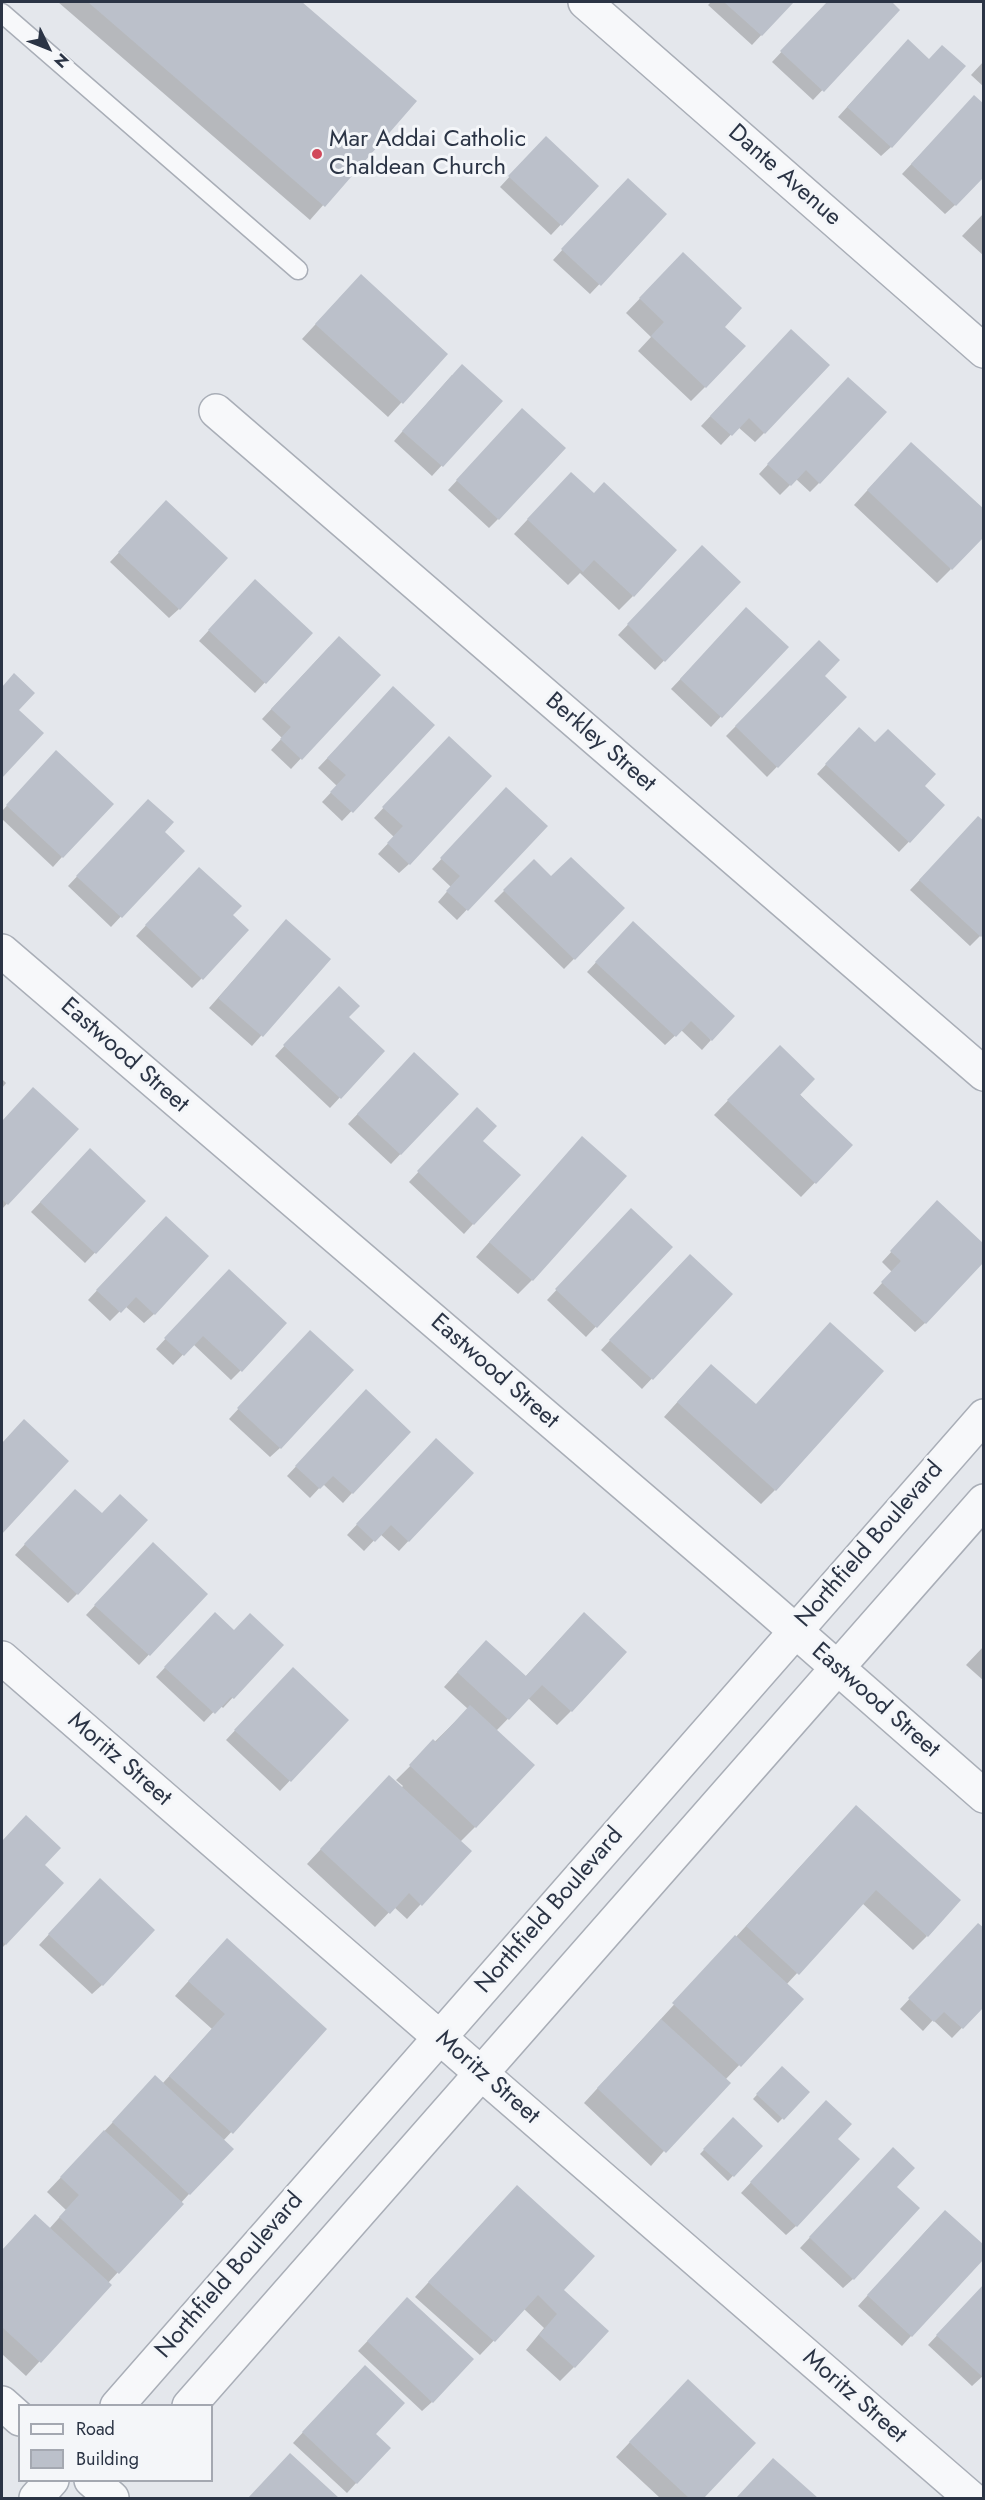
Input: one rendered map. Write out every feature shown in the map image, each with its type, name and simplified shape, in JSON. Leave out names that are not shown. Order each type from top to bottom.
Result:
[{"type":"street","name":"Dante Avenue","points":[[585,2],[984,351]]},
{"type":"street","name":"Berkley Street","points":[[216,411],[984,1074]]},
{"type":"street","name":"Eastwood Street","points":[[2,951],[795,1630],[984,1796]]},
{"type":"street","name":"Northfield Boulevard","points":[[119,2404],[984,1416]]},
{"type":"street","points":[[191,2404],[984,1500]]},
{"type":"street","name":"Moritz Street","points":[[2,1658],[972,2499]]},
{"type":"street","points":[[2,2403],[18,2417]]},
{"type":"street","points":[[36,2499],[51,2482]]},
{"type":"lane","points":[[2,13],[298,270]]},
{"type":"building","name":"Mar Addai Catholic Chaldean Church","points":[[88,2],[302,2],[417,101],[325,207]]},
{"type":"building","points":[[724,2],[794,2],[762,36]]},
{"type":"building","points":[[827,2],[892,2],[900,10],[824,92],[780,51]]},
{"type":"building","points":[[908,39],[929,59],[942,45],[966,66],[892,148],[847,107]]},
{"type":"building","points":[[974,95],[984,104],[984,177],[956,206],[911,164]]},
{"type":"building","points":[[546,136],[599,186],[562,226],[508,176]]},
{"type":"building","points":[[628,178],[667,214],[601,286],[561,249]]},
{"type":"building","points":[[683,252],[742,308],[725,327],[746,346],[706,388],[651,336],[664,322],[639,298]]},
{"type":"building","points":[[361,274],[448,354],[403,404],[315,324]]},
{"type":"building","points":[[791,329],[830,365],[765,434],[749,418],[732,436],[710,416]]},
{"type":"building","points":[[462,364],[503,401],[443,467],[402,431]]},
{"type":"building","points":[[848,377],[887,412],[820,484],[806,470],[791,486],[767,464]]},
{"type":"building","points":[[522,408],[566,448],[499,520],[456,480]]},
{"type":"building","points":[[911,442],[984,509],[984,537],[952,570],[867,490]]},
{"type":"building","points":[[571,472],[594,493],[604,482],[677,550],[634,597],[594,560],[583,572],[527,519]]},
{"type":"building","points":[[166,500],[228,558],[180,610],[118,552]]},
{"type":"building","points":[[702,545],[741,582],[665,662],[627,624]]},
{"type":"building","points":[[255,579],[313,633],[266,684],[208,630]]},
{"type":"building","points":[[746,607],[789,647],[722,718],[680,679]]},
{"type":"building","points":[[339,636],[381,675],[302,760],[280,739],[291,727],[271,709]]},
{"type":"building","points":[[819,640],[840,660],[825,676],[847,697],[778,768],[735,726]]},
{"type":"building","points":[[14,673],[35,693],[19,710],[44,733],[2,778],[2,687]]},
{"type":"building","points":[[393,686],[435,725],[353,813],[330,792],[346,775],[327,758]]},
{"type":"building","points":[[859,727],[875,742],[888,729],[936,774],[925,786],[945,805],[910,843],[825,764]]},
{"type":"building","points":[[449,736],[492,776],[410,865],[387,843],[403,826],[382,807]]},
{"type":"building","points":[[56,750],[114,804],[63,858],[6,805]]},
{"type":"building","points":[[506,787],[548,826],[468,911],[446,891],[460,876],[440,858]]},
{"type":"building","points":[[148,799],[174,822],[165,832],[185,851],[122,918],[76,876]]},
{"type":"building","points":[[978,816],[984,821],[984,934],[981,937],[919,880]]},
{"type":"building","points":[[571,857],[625,908],[575,960],[503,890],[534,859],[551,876]]},
{"type":"building","points":[[199,867],[242,906],[233,915],[249,930],[203,980],[145,925]]},
{"type":"building","points":[[286,919],[331,959],[263,1037],[218,998]]},
{"type":"building","points":[[633,921],[735,1016],[712,1041],[691,1021],[676,1037],[595,962]]},
{"type":"building","points":[[339,986],[360,1006],[349,1017],[385,1051],[341,1099],[283,1045]]},
{"type":"building","points":[[780,1045],[815,1079],[800,1095],[853,1145],[816,1184],[727,1100]]},
{"type":"building","points":[[414,1052],[459,1094],[401,1155],[357,1114]]},
{"type":"building","points":[[33,1087],[79,1129],[8,1205],[2,1199],[2,1121]]},
{"type":"building","points":[[477,1107],[497,1126],[483,1141],[521,1175],[474,1225],[417,1171]]},
{"type":"building","points":[[582,1136],[627,1176],[533,1281],[489,1242]]},
{"type":"building","points":[[90,1148],[146,1201],[96,1254],[40,1202]]},
{"type":"building","points":[[937,1200],[984,1244],[984,1262],[926,1324],[881,1282],[901,1261],[890,1251]]},
{"type":"building","points":[[631,1208],[673,1247],[597,1328],[555,1289]]},
{"type":"building","points":[[166,1216],[209,1256],[155,1315],[136,1297],[121,1313],[96,1290]]},
{"type":"building","points":[[690,1254],[733,1294],[653,1380],[609,1340]]},
{"type":"building","points":[[229,1269],[287,1323],[242,1372],[203,1336],[184,1356],[164,1338]]},
{"type":"building","points":[[830,1322],[884,1371],[776,1491],[677,1402],[711,1364],[756,1404]]},
{"type":"building","points":[[310,1330],[354,1370],[281,1449],[237,1408]]},
{"type":"building","points":[[366,1389],[411,1432],[353,1494],[333,1476],[320,1489],[295,1466]]},
{"type":"building","points":[[24,1419],[69,1461],[2,1534],[2,1443]]},
{"type":"building","points":[[436,1438],[474,1473],[409,1542],[391,1525],[375,1542],[356,1524]]},
{"type":"building","points":[[75,1489],[102,1513],[120,1494],[148,1520],[78,1595],[24,1544]]},
{"type":"building","points":[[153,1542],[208,1594],[150,1656],[94,1605]]},
{"type":"building","points":[[215,1612],[234,1630],[250,1613],[284,1645],[234,1699],[231,1697],[215,1714],[164,1667]]},
{"type":"building","points":[[584,1612],[627,1652],[572,1712],[542,1685],[509,1720],[457,1672],[486,1640],[526,1676]]},
{"type":"building","points":[[293,1667],[349,1720],[291,1782],[234,1730]]},
{"type":"building","points":[[470,1705],[535,1765],[476,1828],[409,1765],[433,1739],[436,1742]]},
{"type":"building","points":[[389,1775],[472,1851],[422,1906],[409,1893],[390,1914],[320,1849]]},
{"type":"building","points":[[856,1805],[961,1900],[928,1937],[876,1890],[799,1975],[746,1926]]},
{"type":"building","points":[[26,1815],[61,1848],[45,1865],[64,1883],[6,1945],[2,1941],[2,1841]]},
{"type":"building","points":[[100,1878],[155,1930],[103,1986],[48,1934]]},
{"type":"building","points":[[978,1923],[984,1928],[984,2007],[963,2029],[944,2012],[934,2022],[908,1998]]},
{"type":"building","points":[[735,1935],[804,1999],[741,2067],[672,2003]]},
{"type":"building","points":[[227,1938],[327,2029],[233,2134],[169,2076],[225,2014],[188,1981]]},
{"type":"building","points":[[661,2019],[731,2083],[666,2153],[597,2088]]},
{"type":"building","points":[[782,2066],[810,2092],[784,2120],[756,2094]]},
{"type":"building","points":[[155,2075],[234,2149],[190,2195],[112,2122]]},
{"type":"building","points":[[826,2100],[852,2124],[838,2139],[860,2159],[797,2227],[750,2182]]},
{"type":"building","points":[[733,2117],[763,2146],[734,2177],[703,2149]]},
{"type":"building","points":[[104,2130],[184,2204],[119,2274],[59,2217],[79,2195],[60,2177]]},
{"type":"building","points":[[893,2147],[915,2168],[897,2187],[920,2208],[854,2280],[809,2237]]},
{"type":"building","points":[[517,2185],[595,2256],[564,2290],[609,2331],[575,2368],[539,2335],[557,2314],[538,2295],[495,2342],[428,2282]]},
{"type":"building","points":[[945,2210],[984,2245],[984,2259],[912,2337],[867,2295]]},
{"type":"building","points":[[35,2214],[112,2285],[41,2363],[2,2327],[2,2250]]},
{"type":"building","points":[[984,2284],[984,2378],[936,2335]]},
{"type":"building","points":[[407,2297],[474,2359],[433,2403],[367,2341]]},
{"type":"building","points":[[365,2365],[405,2403],[376,2434],[391,2448],[357,2484],[302,2432]]},
{"type":"building","points":[[688,2379],[756,2443],[704,2498],[689,2498],[629,2442]]},
{"type":"building","points":[[290,2453],[339,2498],[248,2498]]},
{"type":"building","points":[[773,2458],[818,2498],[736,2498]]},
{"type":"place","name":"Mar Addai Catholic Chaldean Church","points":[[317,154]]}]
